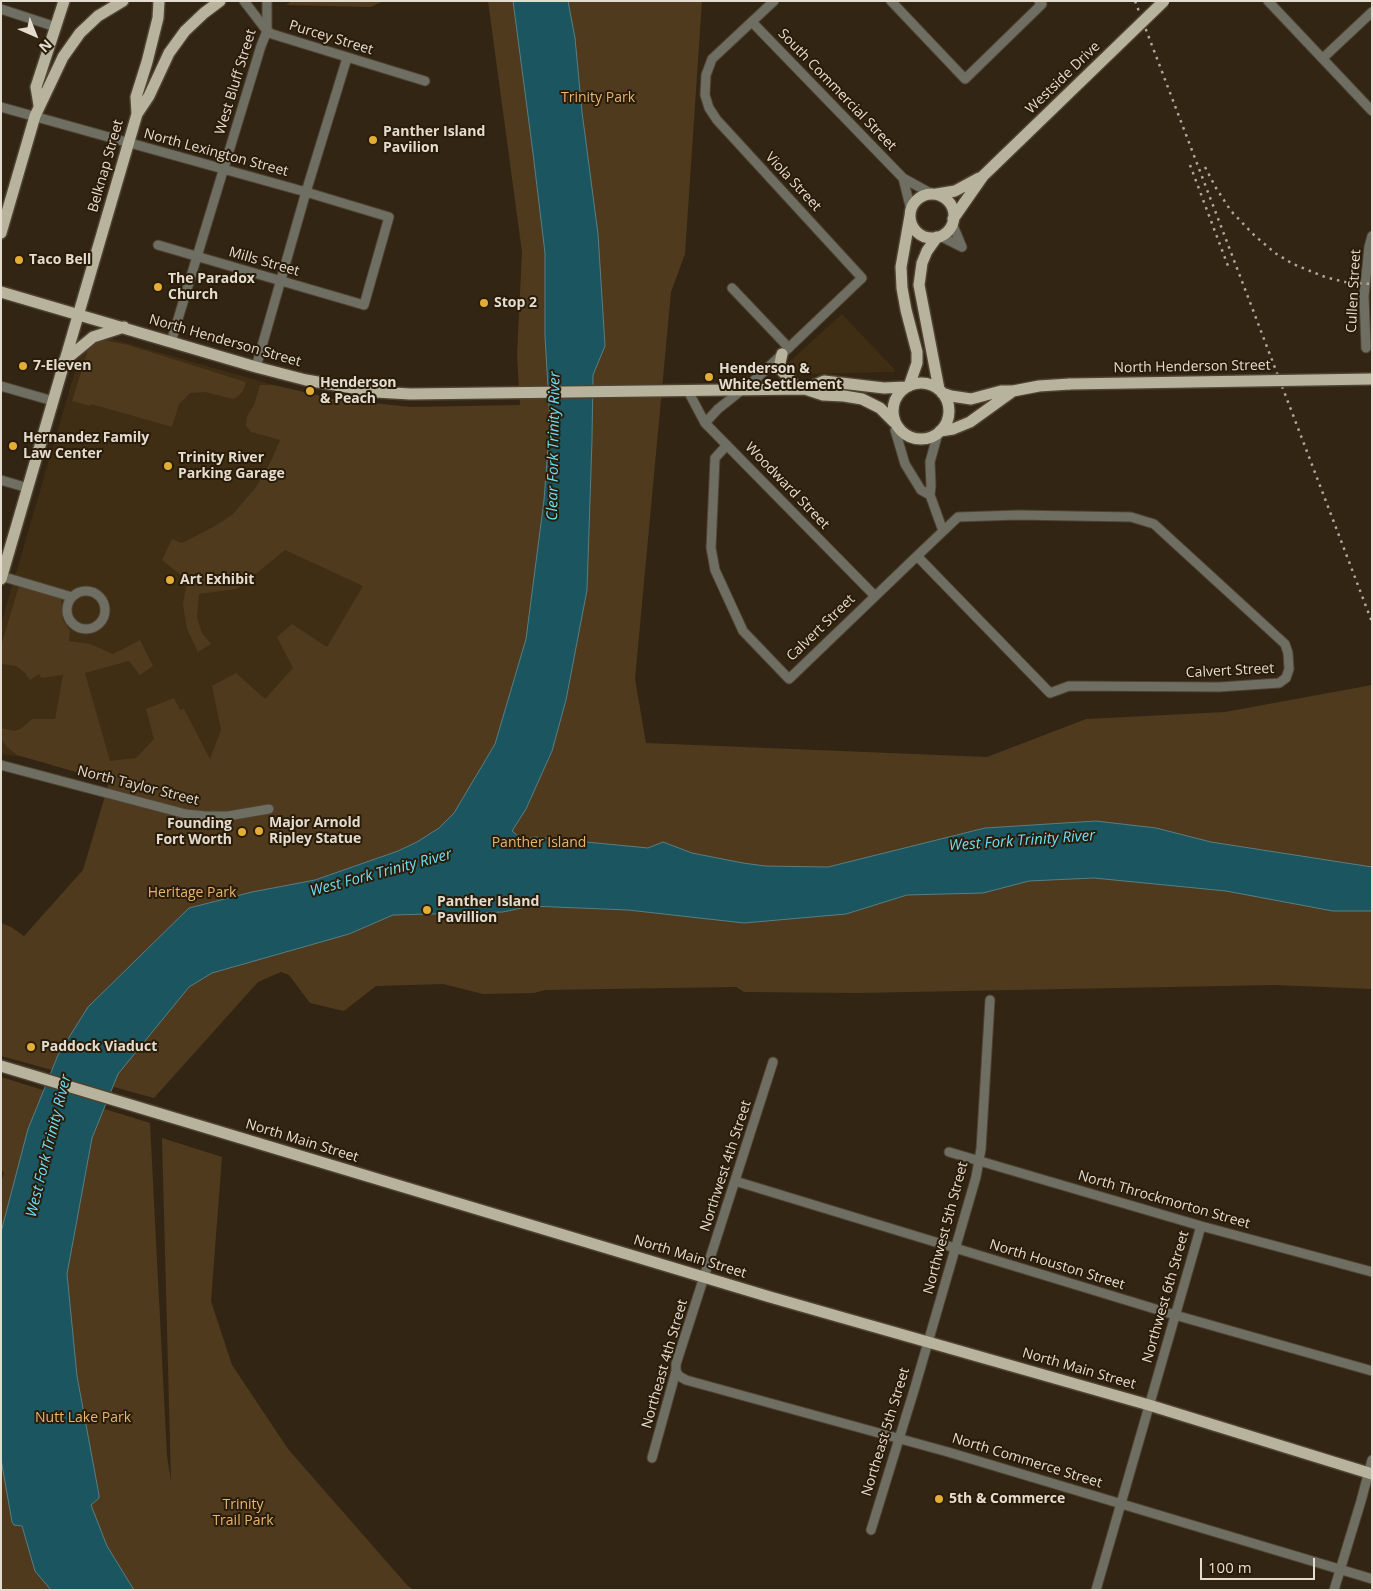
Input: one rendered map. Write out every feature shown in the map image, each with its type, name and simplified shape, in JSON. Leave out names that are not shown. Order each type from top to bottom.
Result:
[{"type":"main road","points":[[37,111],[36,87],[64,1]]},
{"type":"main road","points":[[1,233],[37,111],[63,57],[80,33],[98,16],[122,1]]},
{"type":"main road","name":"Belknap Street","points":[[1,577],[137,114],[136,97],[158,18],[158,1]]},
{"type":"main road","points":[[137,114],[149,96],[169,53],[185,31],[220,1]]},
{"type":"main road","name":"Westside Drive","points":[[953,221],[983,176],[1164,1]]},
{"type":"main road","name":"Westside Drive","points":[[934,194],[955,191],[983,176]]},
{"type":"main road","points":[[934,194],[946,199],[950,204],[953,210],[953,221],[950,228],[938,236],[927,251],[922,263],[919,285],[940,391],[946,400],[948,414],[947,421],[939,432],[930,438],[921,439],[911,438],[903,433],[895,424],[893,407],[896,398],[908,386],[915,370],[917,352],[902,288],[902,266],[911,213],[919,198],[934,194]]},
{"type":"main road","points":[[911,213],[914,228],[918,233],[925,236],[938,236]]},
{"type":"main road","name":"North Henderson Street","points":[[1,292],[79,311],[171,342],[256,367],[306,380],[362,390],[410,394],[802,389],[823,395],[848,396],[862,400],[880,408],[895,424]]},
{"type":"main road","points":[[64,362],[93,337],[124,327]]},
{"type":"main road","points":[[786,351],[780,363],[782,371],[802,389]]},
{"type":"main road","name":"North Henderson Street","points":[[940,391],[951,396],[971,399],[1001,391],[1070,384],[1372,379]]},
{"type":"main road","name":"North Henderson Street","points":[[802,389],[824,381],[884,388],[908,386]]},
{"type":"main road","points":[[908,386],[918,383],[927,384],[940,391]]},
{"type":"main road","name":"North Henderson Street","points":[[939,432],[954,429],[970,422],[1013,391]]},
{"type":"main road","name":"North Main Street","points":[[1,1066],[705,1277],[1149,1405],[1370,1473]]},
{"type":"street","name":"Purcey Street","points":[[244,1],[267,31],[272,34],[425,81]]},
{"type":"street","name":"West Bluff Street","points":[[171,342],[267,31],[266,1]]},
{"type":"street","points":[[752,22],[774,1]]},
{"type":"street","points":[[890,1],[965,79],[1040,3]]},
{"type":"street","points":[[1268,1],[1372,111]]},
{"type":"street","points":[[1,9],[56,27]]},
{"type":"street","points":[[1323,58],[1372,12]]},
{"type":"street","name":"Viola Street","points":[[752,22],[712,59],[706,75],[705,95],[708,108],[862,278],[786,351]]},
{"type":"street","name":"South Commercial Street","points":[[752,22],[903,178],[934,194]]},
{"type":"street","points":[[256,367],[347,58]]},
{"type":"street","name":"North Lexington Street","points":[[1,107],[37,111],[129,143],[389,217],[364,305]]},
{"type":"street","points":[[903,178],[911,213]]},
{"type":"street","points":[[938,236],[962,247],[953,221]]},
{"type":"street","name":"Cullen Street","points":[[1366,348],[1364,296],[1369,247],[1372,236]]},
{"type":"street","name":"Mills Street","points":[[158,245],[197,258],[364,305]]},
{"type":"street","points":[[705,423],[718,409],[757,378],[786,351],[732,288]]},
{"type":"street","points":[[1,386],[53,401]]},
{"type":"street","name":"Woodward Street","points":[[688,391],[705,423],[874,595]]},
{"type":"street","points":[[895,424],[905,464],[921,490],[930,495]]},
{"type":"street","points":[[939,432],[930,462],[930,495],[943,531]]},
{"type":"street","name":"Calvert Street","points":[[727,445],[718,452],[715,458],[711,548],[715,570],[743,632],[789,679],[874,595],[955,520],[962,516],[1131,517],[1154,524],[1284,644],[1288,653],[1289,669],[1286,678],[1278,683],[1219,687],[1069,686],[1050,693],[917,556]]},
{"type":"street","points":[[1,480],[28,488]]},
{"type":"street","points":[[1,577],[72,596],[84,591],[97,594],[102,599],[105,612],[99,624],[87,630],[81,629],[70,621],[67,608],[72,596]]},
{"type":"street","name":"North Taylor Street","points":[[1,765],[186,814],[228,816],[269,809]]},
{"type":"street","name":"Northwest 5th Street","points":[[928,1342],[973,1190],[979,1161],[990,1000]]},
{"type":"street","name":"Northwest 4th Street","points":[[705,1277],[773,1062]]},
{"type":"street","name":"North Throckmorton Street","points":[[949,1152],[1201,1226],[1372,1272]]},
{"type":"street","name":"North Houston Street","points":[[735,1181],[1175,1315],[1372,1371]]},
{"type":"street","name":"Northwest 6th Street","points":[[1096,1590],[1201,1226]]},
{"type":"street","name":"Northeast 4th Street","points":[[652,1458],[676,1371],[676,1364],[705,1277]]},
{"type":"street","name":"Northeast 5th Street","points":[[871,1530],[928,1342]]},
{"type":"street","name":"North Commerce Street","points":[[676,1371],[679,1376],[686,1380],[898,1438],[1372,1579]]},
{"type":"street","points":[[1334,1590],[1370,1473],[1372,1460]]},
{"type":"shaded area","points":[[842,314],[895,370],[894,372],[800,374],[789,370],[788,363]]},
{"type":"shaded area","points":[[105,338],[274,385],[334,399],[411,407],[507,484],[201,782],[1,754],[1,624],[80,354],[90,343]]},
{"type":"green space","points":[[292,1],[383,1],[371,7],[286,5]]},
{"type":"green space","points":[[488,1],[702,1],[685,254],[671,292],[635,679],[646,743],[987,757],[1086,719],[1225,712],[1372,685],[1372,989],[1274,985],[857,993],[744,992],[736,987],[545,990],[534,993],[483,994],[443,984],[376,986],[344,1011],[310,1003],[289,975],[281,972],[258,982],[154,1098],[1,1056],[1,923],[24,936],[83,870],[110,779],[100,779],[17,755],[1,739],[1,728],[15,731],[22,728],[32,719],[55,719],[63,675],[41,678],[39,674],[30,680],[16,666],[1,664],[1,646],[19,586],[57,596],[61,599],[63,620],[70,631],[69,641],[90,644],[113,654],[140,640],[153,666],[140,675],[129,661],[85,673],[110,761],[136,758],[154,739],[146,709],[174,698],[180,710],[184,709],[210,759],[221,730],[212,686],[236,673],[265,699],[293,668],[277,637],[292,624],[327,647],[363,586],[285,550],[237,589],[199,594],[197,618],[202,633],[211,644],[198,652],[187,629],[183,605],[187,580],[162,560],[172,539],[182,543],[215,526],[233,514],[256,487],[271,461],[280,440],[251,432],[246,426],[247,416],[254,405],[260,385],[274,385],[334,399],[411,407],[520,405],[517,355],[522,252]]},
{"type":"green space","points":[[104,340],[128,345],[246,382],[243,391],[233,399],[205,392],[190,393],[179,404],[172,427],[91,404],[90,406],[72,401],[88,350],[98,341]]},
{"type":"green space","points":[[1,1077],[150,1123],[167,1456],[171,1481],[162,1138],[222,1157],[211,1301],[232,1365],[288,1449],[413,1590],[1,1590],[1,1184],[4,1172],[1,1171]]},
{"type":"water","points":[[513,1],[568,1],[575,38],[582,112],[598,234],[605,346],[593,375],[587,590],[566,700],[552,751],[526,809],[512,831],[523,840],[535,837],[648,848],[663,842],[692,853],[743,863],[765,866],[828,867],[985,828],[1096,821],[1156,828],[1211,842],[1372,867],[1372,911],[1333,911],[1226,891],[1094,878],[1029,881],[983,893],[907,895],[846,914],[744,923],[628,910],[531,906],[503,912],[393,915],[349,934],[212,973],[189,987],[118,1074],[92,1138],[67,1274],[77,1376],[99,1495],[99,1498],[91,1505],[107,1546],[134,1590],[51,1590],[35,1571],[22,1526],[14,1525],[12,1522],[1,1459],[1,1232],[28,1129],[58,1055],[88,1007],[189,908],[252,892],[315,880],[398,851],[439,828],[454,813],[495,744],[526,639],[544,500],[550,422],[545,336],[545,253]]},
{"type":"railway","points":[[1135,1],[1372,622]]},
{"type":"railway","points":[[1190,165],[1228,266]]},
{"type":"railway","points":[[1205,167],[1231,211],[1275,253],[1293,264],[1325,277],[1349,283],[1372,284]]},
{"type":"place","name":"Panther Island Pavilion","points":[[373,140]]},
{"type":"place","name":"Taco Bell","points":[[19,260]]},
{"type":"place","name":"The Paradox Church","points":[[158,287]]},
{"type":"place","name":"Stop 2","points":[[484,303]]},
{"type":"place","name":"7-Eleven","points":[[23,366]]},
{"type":"place","name":"Henderson & White Settlement","points":[[709,377]]},
{"type":"place","name":"Henderson & Peach","points":[[310,391]]},
{"type":"place","name":"Hernandez Family Law Center","points":[[13,446]]},
{"type":"place","name":"Trinity River Parking Garage","points":[[168,466]]},
{"type":"place","name":"Art Exhibit","points":[[170,580]]},
{"type":"place","name":"Major Arnold Ripley Statue","points":[[259,831]]},
{"type":"place","name":"Founding Fort Worth","points":[[242,832]]},
{"type":"place","name":"Panther Island Pavillion","points":[[427,910]]},
{"type":"place","name":"Paddock Viaduct","points":[[31,1047]]},
{"type":"place","name":"5th & Commerce","points":[[939,1499]]},
{"type":"park label","name":"Trinity Park","points":[[598,98]]},
{"type":"park label","name":"Panther Island","points":[[539,843]]},
{"type":"park label","name":"Heritage Park","points":[[192,893]]},
{"type":"park label","name":"Nutt Lake Park","points":[[83,1418]]},
{"type":"park label","name":"Trinity Trail Park","points":[[243,1514]]},
{"type":"water label","name":"Clear Fork Trinity River","points":[[554,446]]},
{"type":"water label","name":"West Fork Trinity River","points":[[1022,841]]},
{"type":"water label","name":"West Fork Trinity River","points":[[381,873]]},
{"type":"water label","name":"West Fork Trinity River","points":[[49,1146]]}]
